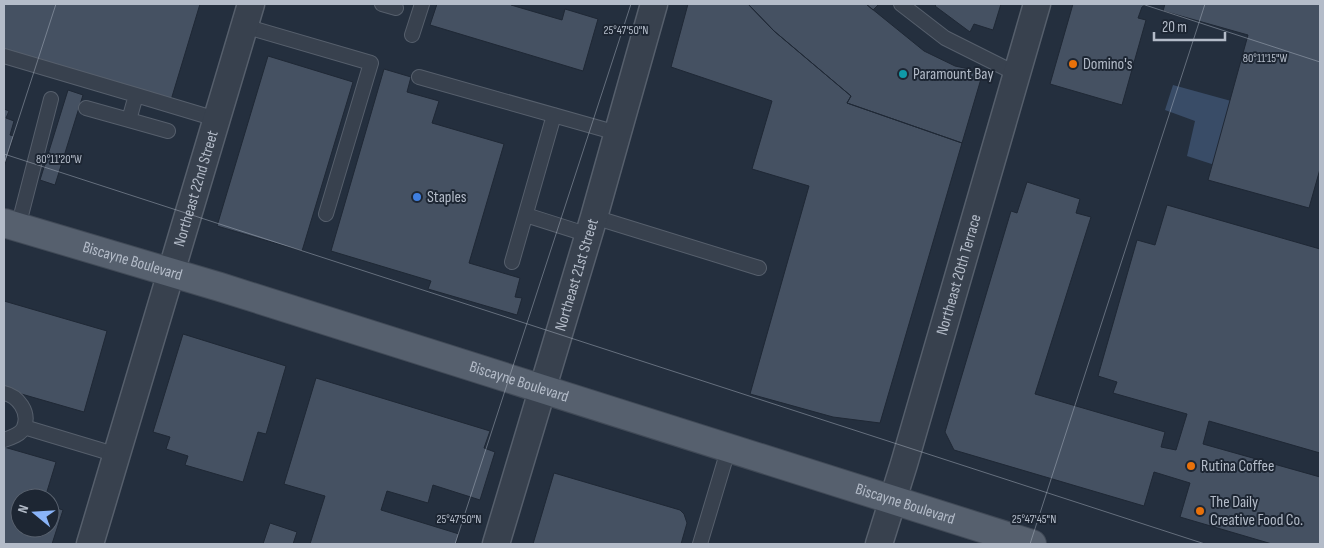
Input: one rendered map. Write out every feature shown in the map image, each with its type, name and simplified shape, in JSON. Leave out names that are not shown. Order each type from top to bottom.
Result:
[{"type":"main road","name":"Biscayne Boulevard","points":[[11,225],[170,272],[1032,544]]},
{"type":"street","name":"Northeast 21st Street","points":[[496,544],[591,226],[654,4]]},
{"type":"street","name":"Northeast 20th Terrace","points":[[879,544],[1037,4]]},
{"type":"street","name":"Northeast 22nd Street","points":[[90,544],[247,15]]},
{"type":"lane","points":[[412,35],[422,4]]},
{"type":"lane","points":[[901,4],[945,38],[1017,74]]},
{"type":"lane","points":[[247,15],[371,63],[326,214]]},
{"type":"lane","points":[[4,56],[216,118]]},
{"type":"lane","points":[[419,77],[617,133]]},
{"type":"lane","points":[[129,120],[136,95]]},
{"type":"lane","points":[[11,225],[51,99]]},
{"type":"lane","points":[[86,108],[168,132]]},
{"type":"lane","points":[[512,262],[554,115]]},
{"type":"lane","points":[[526,215],[591,226],[759,268]]},
{"type":"lane","points":[[4,393],[22,403],[25,415],[24,427],[20,433],[4,440]]},
{"type":"lane","points":[[24,427],[117,455]]},
{"type":"lane","points":[[700,544],[729,447]]},
{"type":"water","points":[[1173,85],[1242,104],[1224,168],[1187,156],[1195,121],[1165,110]]},
{"type":"building","points":[[4,4],[200,4],[171,100],[4,50]]},
{"type":"building","points":[[437,4],[511,4],[562,20],[565,9],[598,19],[583,71],[430,25]]},
{"type":"building","points":[[688,4],[748,4],[774,31],[851,96],[847,103],[962,143],[880,423],[833,417],[750,394],[809,186],[752,169],[772,101],[671,67]]},
{"type":"building","name":"Paramount Bay","points":[[748,4],[866,4],[924,51],[955,66],[983,72],[962,143],[847,103],[851,96],[774,31]]},
{"type":"building","points":[[866,4],[879,4],[873,10]]},
{"type":"building","points":[[937,4],[1001,4],[993,30],[974,24],[970,32],[935,6]]},
{"type":"building","points":[[1073,4],[1147,4],[1142,7],[1138,18],[1146,20],[1122,105],[1050,84]]},
{"type":"building","points":[[1165,4],[1320,4],[1320,169],[1309,208],[1208,180],[1248,35],[1163,11]]},
{"type":"building","points":[[268,56],[353,82],[302,251],[217,226]]},
{"type":"building","name":"Staples","points":[[384,69],[411,77],[407,92],[439,101],[432,123],[504,144],[469,263],[520,278],[515,297],[522,298],[517,315],[428,289],[431,281],[331,251]]},
{"type":"building","points":[[68,90],[83,95],[55,185],[40,180]]},
{"type":"building","points":[[4,109],[9,111],[6,118],[14,121],[10,135],[14,136],[4,167]]},
{"type":"building","points":[[1027,182],[1080,199],[1076,213],[1091,217],[1035,394],[1165,432],[1161,447],[1176,450],[1187,414],[1113,393],[1117,382],[1098,376],[1137,240],[1155,245],[1167,205],[1320,249],[1320,453],[1209,421],[1203,444],[1320,477],[1320,544],[1272,544],[1180,517],[1190,483],[1154,472],[1144,506],[954,450],[945,432],[1011,211],[1017,213]]},
{"type":"building","points":[[4,301],[107,331],[84,412],[4,389]]},
{"type":"building","points":[[183,334],[286,366],[266,434],[258,432],[243,482],[185,465],[188,456],[166,449],[170,437],[153,432]]},
{"type":"building","points":[[316,378],[490,431],[484,448],[495,452],[480,500],[433,485],[428,503],[387,491],[381,510],[459,534],[456,544],[310,544],[325,496],[284,484]]},
{"type":"building","points":[[4,447],[56,462],[48,488],[10,488],[10,538],[54,538],[52,544],[4,544]]},
{"type":"building","points":[[554,473],[680,510],[684,514],[687,523],[681,544],[533,544]]},
{"type":"building","points":[[270,523],[297,532],[293,544],[263,544]]},
{"type":"place","name":"Domino's","points":[[1073,64]]},
{"type":"place","name":"Paramount Bay","points":[[903,74]]},
{"type":"place","name":"Staples","points":[[417,197]]},
{"type":"place","name":"Rutina Coffee","points":[[1191,466]]},
{"type":"place","name":"The Daily Creative Food Co.","points":[[1200,511]]}]
